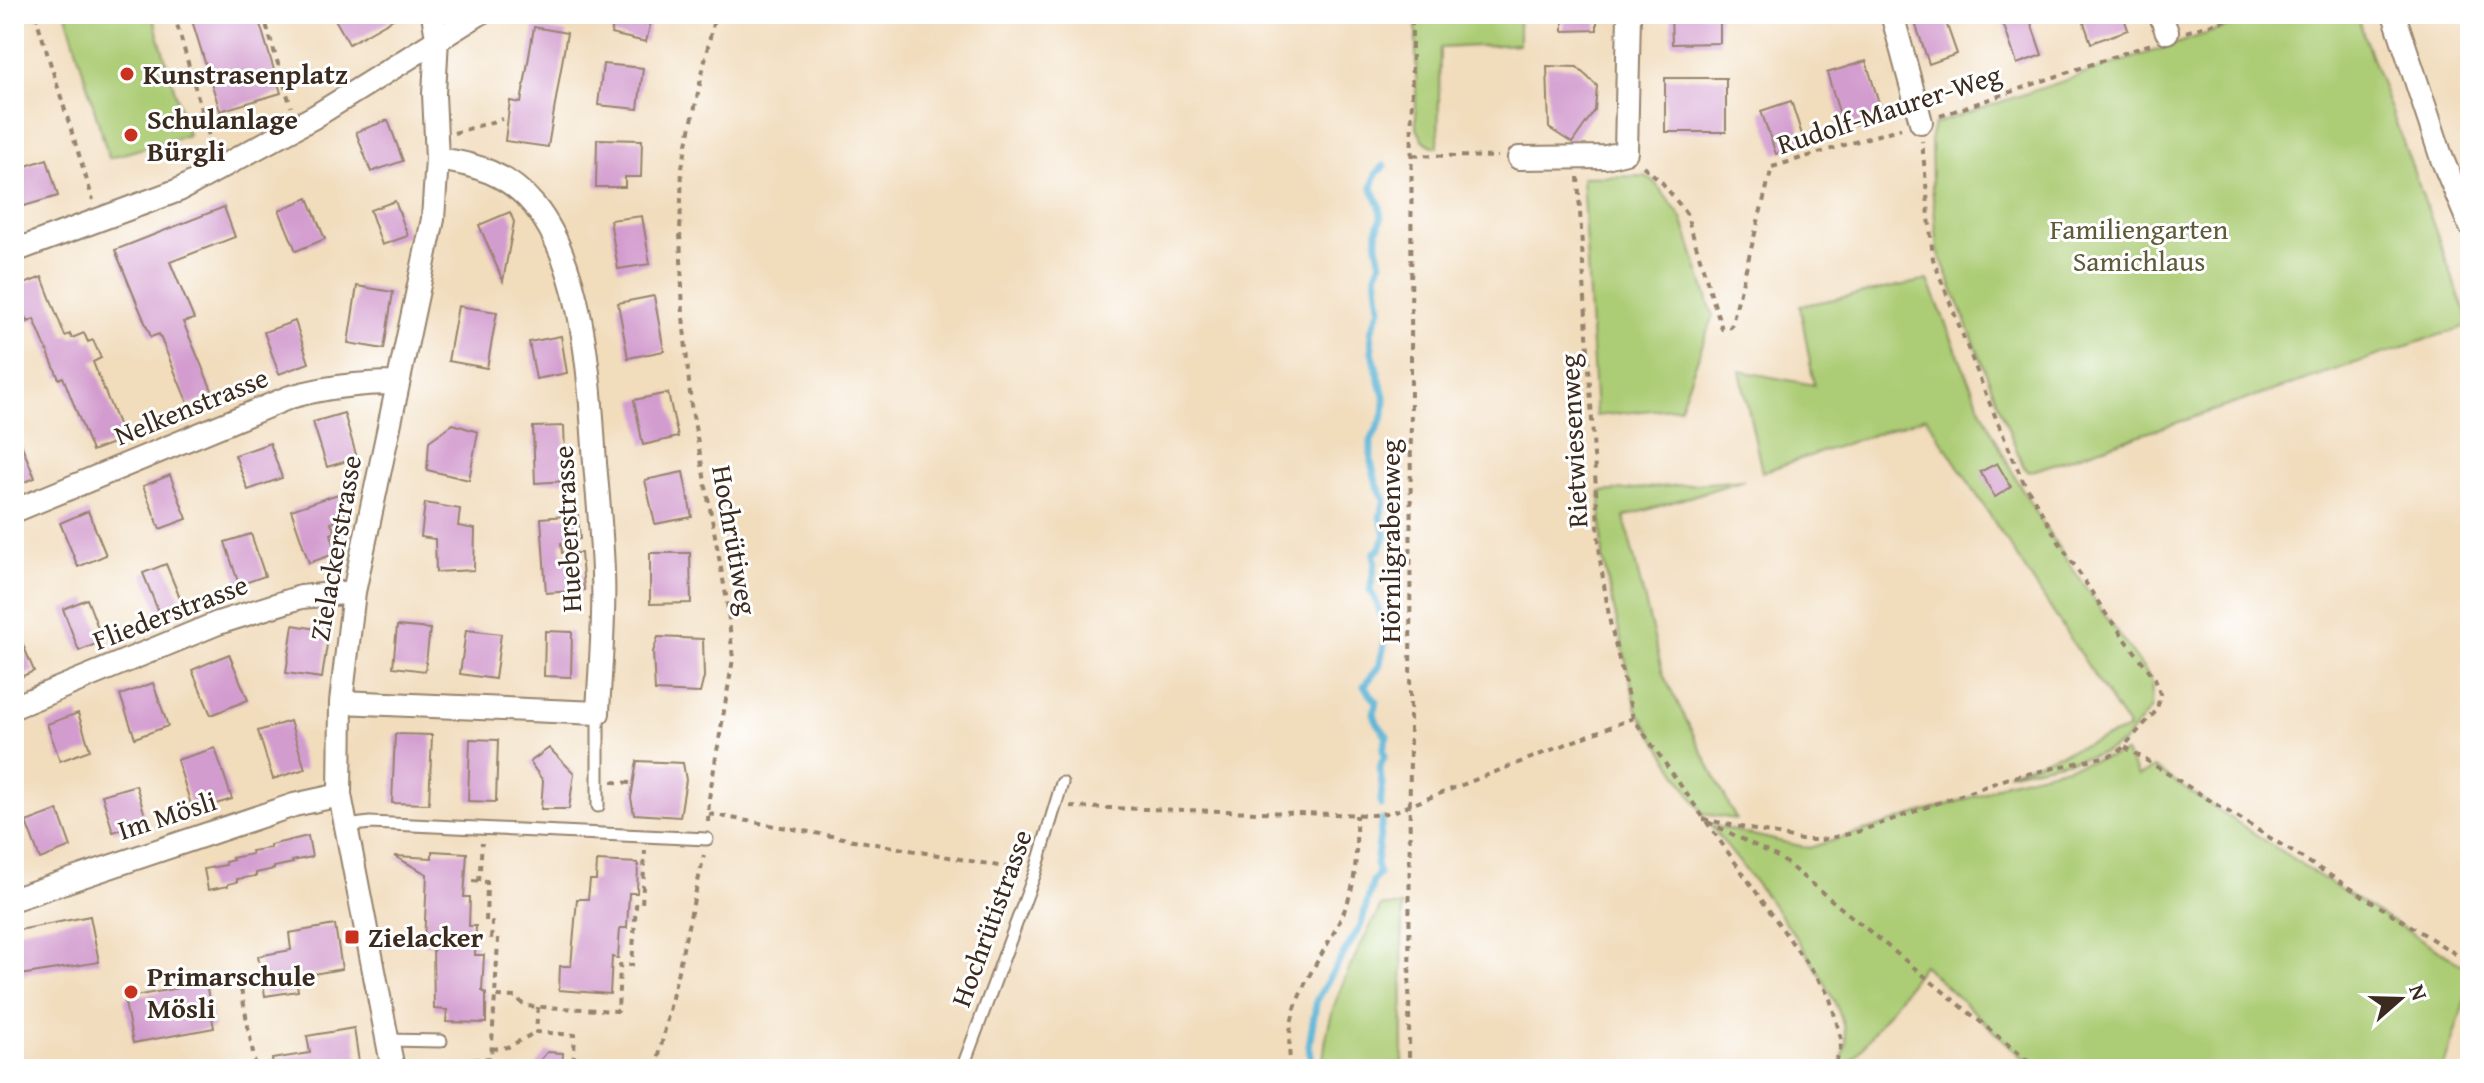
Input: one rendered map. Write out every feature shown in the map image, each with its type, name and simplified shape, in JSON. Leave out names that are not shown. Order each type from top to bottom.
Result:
[{"type":"street","name":"Zielackerstrasse","points":[[401,1067],[387,1040],[340,795],[341,702],[354,592],[433,219],[437,159],[434,94],[437,38],[433,14]]},
{"type":"street","points":[[14,251],[179,190],[314,117],[479,14]]},
{"type":"street","points":[[1519,158],[1606,157],[1626,152],[1629,14]]},
{"type":"street","points":[[1892,14],[1921,122]]},
{"type":"street","points":[[2394,14],[2442,159],[2470,226]]},
{"type":"street","name":"Hueberstrasse","points":[[437,159],[473,164],[506,181],[533,204],[552,233],[575,300],[589,372],[604,574],[598,713]]},
{"type":"street","name":"Nelkenstrasse","points":[[14,511],[290,397],[354,383],[396,383]]},
{"type":"street","name":"Fliederstrasse","points":[[14,707],[218,623],[301,597],[354,592]]},
{"type":"street","points":[[341,702],[598,713]]},
{"type":"street","name":"Im Mösli","points":[[14,899],[294,805],[340,795]]},
{"type":"lane","points":[[598,713],[598,806]]},
{"type":"lane","name":"Hochrütistrasse","points":[[962,1069],[1035,873],[1062,783]]},
{"type":"lane","points":[[346,826],[370,823],[707,839]]},
{"type":"lane","points":[[387,1040],[441,1041]]},
{"type":"path","points":[[35,14],[95,206]]},
{"type":"path","points":[[174,14],[215,158]]},
{"type":"path","points":[[263,14],[293,114]]},
{"type":"path","name":"Hochrütiweg","points":[[656,1069],[707,839],[733,659],[727,601],[691,405],[680,232],[682,167],[715,14]]},
{"type":"path","name":"Hörnligrabenweg","points":[[1409,1069],[1412,14]]},
{"type":"path","name":"Rudolf-Maurer-Weg","points":[[1626,152],[1661,181],[1686,213],[1722,329],[1731,327],[1772,167],[1921,122],[2166,30],[2245,14]]},
{"type":"path","points":[[460,133],[502,119]]},
{"type":"path","points":[[1703,819],[1801,840],[1821,840],[1854,833],[2009,778],[2117,754],[2157,710],[2160,694],[2155,678],[2106,614],[2059,542],[2022,479],[1987,397],[1933,259],[1921,122]]},
{"type":"path","points":[[1413,155],[1519,158]]},
{"type":"path","name":"Rietwiesenweg","points":[[1577,158],[1600,560],[1610,622],[1633,718]]},
{"type":"path","points":[[1056,807],[1383,814],[1409,807],[1633,718],[1829,995],[1842,1042],[1834,1069]]},
{"type":"path","points":[[2125,747],[2470,963]]},
{"type":"path","points":[[709,814],[1035,873]]},
{"type":"path","points":[[1291,1069],[1288,1046],[1293,1011],[1353,885],[1356,815]]},
{"type":"path","points":[[1703,819],[1780,858],[2038,1069]]},
{"type":"path","points":[[479,881],[483,828]]},
{"type":"path","points":[[495,996],[517,997],[524,1006],[618,1011],[620,965],[632,965],[636,905],[642,905],[646,836]]},
{"type":"path","points":[[472,881],[487,882],[486,923],[492,923],[491,940],[498,940],[491,1069]]},
{"type":"path","points":[[241,989],[256,1069]]},
{"type":"path","points":[[536,1032],[538,1007]]},
{"type":"path","points":[[492,1049],[508,1047],[536,1032],[575,1035],[573,1069]]},
{"type":"path","points":[[2456,1069],[2470,1036]]},
{"type":"path","points":[[401,1067],[491,1058]]},
{"type":"green space","name":"Kunstrasenplatz","points":[[66,14],[152,14],[188,135],[109,158]]},
{"type":"green space","points":[[1416,14],[1519,14],[1519,44],[1440,48],[1438,147],[1424,140],[1416,126]]},
{"type":"green space","name":"Familiengarten Samichlaus","points":[[2266,14],[2356,14],[2470,325],[2029,472],[2023,466],[1938,251],[1932,186],[1931,136],[1934,124]]},
{"type":"green space","points":[[1645,176],[1653,180],[1682,218],[1713,316],[1680,407],[1596,416],[1582,177]]},
{"type":"green space","points":[[1928,280],[2007,462],[2068,561],[2152,681],[2151,708],[2123,743],[2101,754],[2007,773],[2129,729],[1926,417],[1762,472],[1740,371],[1814,385],[1800,306]]},
{"type":"green space","points":[[1744,480],[1624,517],[1663,674],[1736,819],[1703,814],[1637,710],[1603,560],[1600,492]]},
{"type":"green space","points":[[2125,753],[2138,776],[2154,768],[2336,887],[2463,965],[2470,985],[2443,1069],[2035,1069],[1923,965],[1856,1056],[1845,1069],[1839,1069],[1846,1039],[1828,988],[1790,929],[1710,825],[1809,848],[1982,794],[2006,782]]},
{"type":"green space","points":[[1381,906],[1402,906],[1403,1069],[1323,1069],[1329,1025],[1342,984]]},
{"type":"building","points":[[190,14],[257,14],[281,93],[220,111]]},
{"type":"building","points":[[332,14],[402,14],[349,44]]},
{"type":"building","points":[[616,14],[653,14],[646,42],[611,34]]},
{"type":"building","points":[[1563,14],[1597,14],[1597,30],[1563,31]]},
{"type":"building","points":[[1671,14],[1720,14],[1720,43],[1672,44]]},
{"type":"building","points":[[1912,14],[1943,14],[1957,54],[1929,64]]},
{"type":"building","points":[[2000,14],[2028,14],[2042,55],[2017,64]]},
{"type":"building","points":[[2081,14],[2123,14],[2128,30],[2091,43]]},
{"type":"building","points":[[534,27],[567,33],[548,147],[505,141],[510,101],[521,103]]},
{"type":"building","points":[[1866,61],[1883,116],[1844,128],[1827,73]]},
{"type":"building","points":[[603,64],[643,68],[638,109],[598,105]]},
{"type":"building","points":[[1547,66],[1577,67],[1597,86],[1595,110],[1572,143],[1549,128]]},
{"type":"building","points":[[1665,78],[1726,78],[1726,132],[1665,132]]},
{"type":"building","points":[[1791,101],[1805,144],[1776,154],[1761,111]]},
{"type":"building","points":[[388,120],[403,161],[371,172],[356,132]]},
{"type":"building","points":[[597,139],[642,140],[641,177],[625,177],[625,187],[596,187]]},
{"type":"building","points":[[47,159],[58,196],[14,209],[14,170]]},
{"type":"building","points":[[308,198],[325,239],[296,251],[279,210]]},
{"type":"building","points":[[395,201],[408,236],[382,245],[370,210]]},
{"type":"building","points":[[224,207],[235,237],[170,262],[194,319],[183,322],[214,395],[189,406],[159,334],[151,337],[115,250]]},
{"type":"building","points":[[510,212],[514,222],[503,281],[479,225]]},
{"type":"building","points":[[642,216],[650,264],[618,269],[610,220]]},
{"type":"building","points":[[42,277],[65,336],[70,334],[72,338],[84,333],[88,342],[93,340],[101,358],[93,362],[124,439],[92,451],[63,377],[59,379],[34,319],[28,322],[14,288]]},
{"type":"building","points":[[357,286],[393,292],[384,349],[348,343]]},
{"type":"building","points":[[654,296],[664,351],[628,358],[618,303]]},
{"type":"building","points":[[458,306],[497,312],[487,368],[448,361]]},
{"type":"building","points":[[295,321],[309,363],[279,374],[264,332]]},
{"type":"building","points":[[561,336],[567,373],[536,379],[529,342]]},
{"type":"building","points":[[668,393],[678,437],[643,445],[634,400]]},
{"type":"building","points":[[344,413],[357,458],[327,467],[313,422]]},
{"type":"building","points":[[453,424],[478,432],[469,480],[427,470],[429,441]]},
{"type":"building","points":[[564,426],[566,481],[535,483],[533,427]]},
{"type":"building","points":[[14,427],[35,478],[14,486]]},
{"type":"building","points":[[270,443],[282,478],[248,490],[235,455]]},
{"type":"building","points":[[1997,463],[2011,487],[1995,497],[1980,472]]},
{"type":"building","points":[[683,472],[692,517],[655,524],[645,480]]},
{"type":"building","points":[[170,475],[187,519],[160,529],[143,486]]},
{"type":"building","points":[[338,494],[346,518],[331,523],[337,553],[309,563],[291,510]]},
{"type":"building","points":[[425,503],[460,509],[458,526],[475,529],[474,570],[436,572],[435,539],[421,537]]},
{"type":"building","points":[[88,511],[106,555],[78,567],[60,523]]},
{"type":"building","points":[[578,515],[580,539],[561,543],[562,553],[581,553],[584,590],[546,593],[541,518]]},
{"type":"building","points":[[251,534],[265,576],[239,585],[225,542]]},
{"type":"building","points":[[650,553],[690,553],[691,603],[650,604]]},
{"type":"building","points":[[166,564],[184,608],[161,618],[143,573]]},
{"type":"building","points":[[87,599],[103,641],[79,651],[63,609]]},
{"type":"building","points":[[14,623],[34,671],[14,680]]},
{"type":"building","points":[[293,625],[329,631],[322,678],[286,673]]},
{"type":"building","points":[[397,626],[430,629],[425,671],[393,667]]},
{"type":"building","points":[[466,630],[501,634],[495,679],[460,674]]},
{"type":"building","points":[[545,631],[572,632],[571,677],[544,676]]},
{"type":"building","points":[[658,637],[703,639],[704,677],[700,693],[655,691],[653,652]]},
{"type":"building","points":[[229,654],[248,700],[211,715],[192,670]]},
{"type":"building","points":[[153,683],[168,726],[135,738],[120,695]]},
{"type":"building","points":[[78,713],[90,750],[60,761],[47,724]]},
{"type":"building","points":[[290,721],[305,769],[273,779],[258,731]]},
{"type":"building","points":[[395,734],[432,735],[429,804],[392,803]]},
{"type":"building","points":[[470,739],[498,740],[496,802],[468,801]]},
{"type":"building","points":[[215,748],[232,799],[193,811],[177,760]]},
{"type":"building","points":[[549,748],[574,773],[569,809],[541,809],[543,781],[530,762]]},
{"type":"building","points":[[637,761],[683,763],[686,780],[680,817],[634,814],[631,798]]},
{"type":"building","points":[[136,785],[147,822],[113,832],[102,795]]},
{"type":"building","points":[[58,810],[71,847],[40,859],[26,822]]},
{"type":"building","points":[[308,836],[312,857],[208,890],[204,869],[226,865],[225,862],[232,858],[252,854],[251,851]]},
{"type":"building","points":[[432,851],[467,853],[464,897],[470,897],[469,926],[476,926],[475,955],[484,955],[482,991],[486,993],[486,1023],[446,1022],[447,1010],[434,1009],[433,945],[424,944],[427,874],[394,856],[432,858]]},
{"type":"building","points":[[597,861],[638,863],[637,893],[629,893],[627,928],[620,928],[618,958],[612,957],[610,994],[559,990],[560,966],[571,966],[577,899],[588,899],[590,880],[596,880]]},
{"type":"building","points":[[90,916],[99,962],[14,976],[14,931]]},
{"type":"building","points":[[335,925],[342,969],[296,977],[298,991],[265,996],[258,956],[291,950],[289,933]]},
{"type":"building","points":[[206,983],[214,1028],[133,1043],[124,998]]},
{"type":"building","points":[[354,1028],[360,1069],[273,1069],[272,1059],[310,1053],[307,1036]]},
{"type":"building","points":[[547,1052],[563,1053],[562,1069],[533,1069]]},
{"type":"waterway","points":[[1381,805],[1380,770],[1387,736],[1377,723],[1374,713],[1376,701],[1364,686],[1379,667],[1386,637],[1378,605],[1370,590],[1374,553],[1380,549],[1386,535],[1380,517],[1385,500],[1371,462],[1371,441],[1384,415],[1385,400],[1372,351],[1371,332],[1380,308],[1376,274],[1381,263],[1377,245],[1380,206],[1372,188],[1376,174],[1384,166]]},
{"type":"waterway","points":[[1311,1069],[1309,1045],[1317,999],[1361,925],[1373,881],[1379,874],[1376,865],[1382,820]]},
{"type":"place","name":"Kunstrasenplatz","points":[[127,74]]},
{"type":"place","name":"Schulanlage Bürgli","points":[[131,135]]},
{"type":"place","name":"Zielacker","points":[[352,937]]},
{"type":"place","name":"Primarschule Mösli","points":[[131,992]]}]
